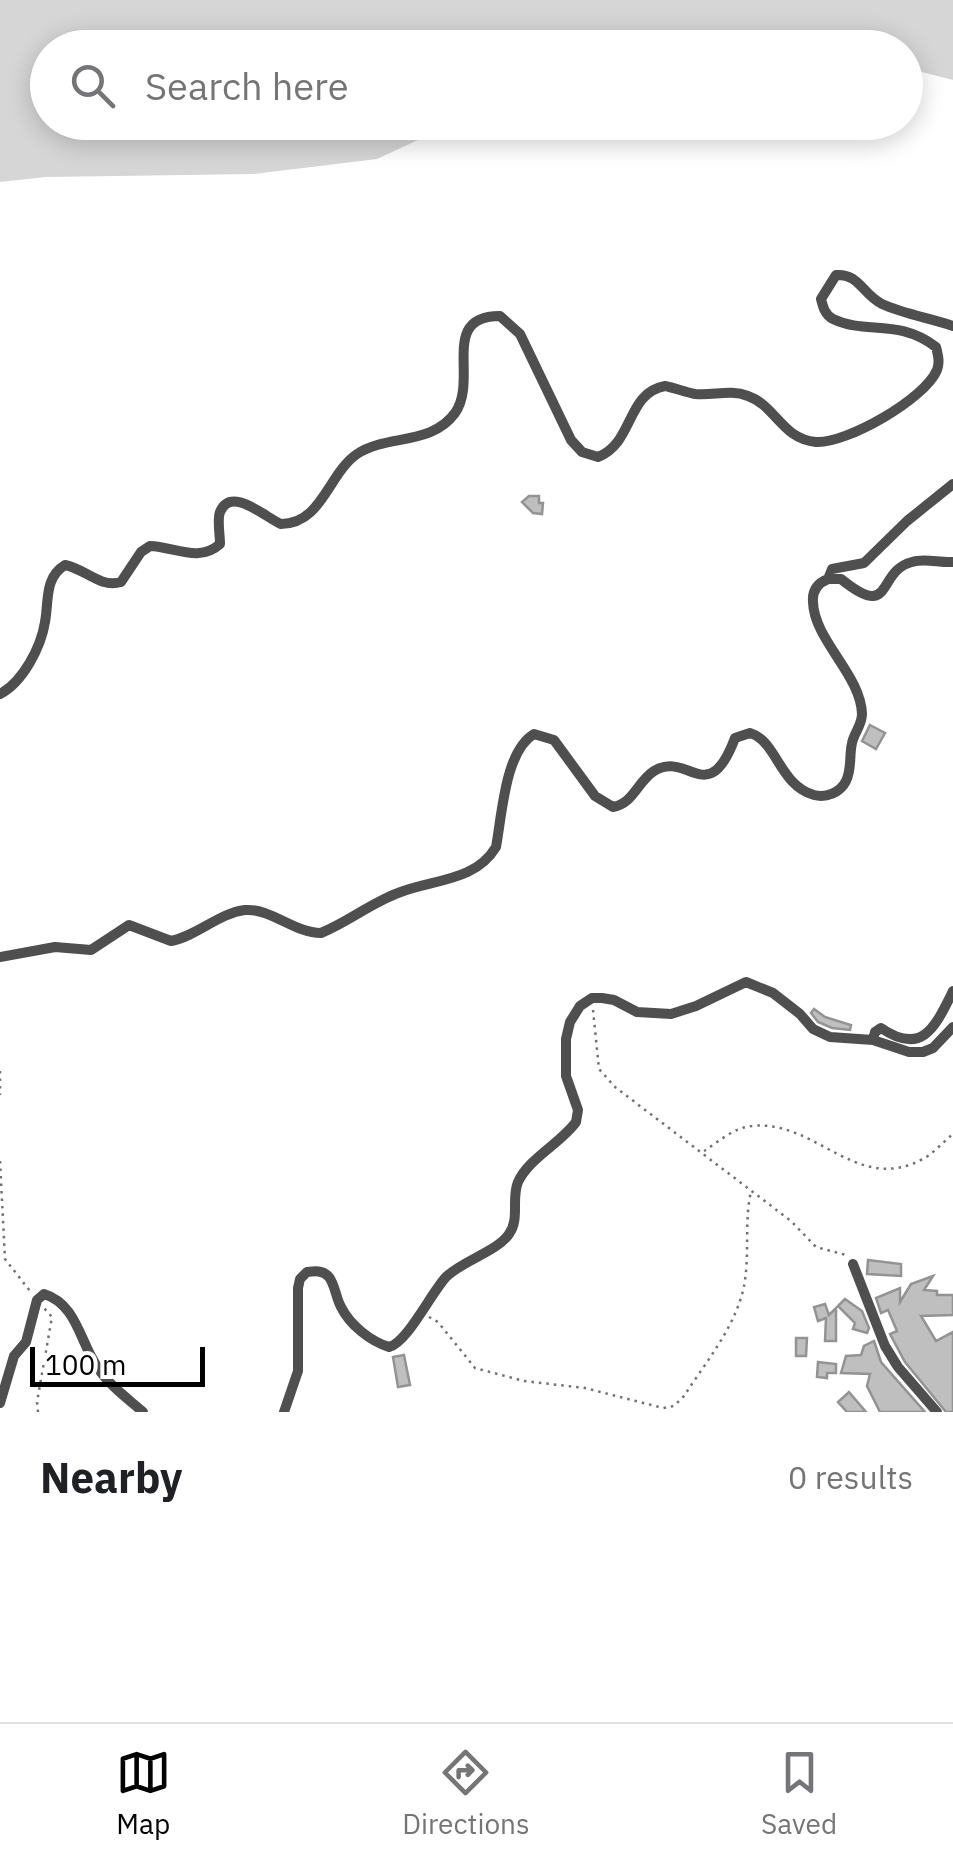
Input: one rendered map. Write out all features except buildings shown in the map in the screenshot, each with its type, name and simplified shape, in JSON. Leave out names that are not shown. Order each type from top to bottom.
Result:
[{"type":"street","points":[[0,694],[15,684],[34,652],[45,626],[50,582],[65,565],[113,584],[121,582],[140,552],[150,546],[200,555],[212,551],[220,544],[219,514],[234,501],[245,502],[282,524],[305,519],[353,457],[380,444],[432,433],[454,413],[464,378],[464,337],[478,318],[500,316],[520,334],[571,440],[590,457],[608,453],[616,446],[634,408],[650,390],[665,386],[696,394],[744,394],[760,402],[791,435],[815,442],[841,439],[901,405],[936,373],[936,347],[896,328],[832,319],[821,299],[836,275],[846,274],[858,281],[883,304],[953,326]]},
{"type":"street","points":[[828,580],[832,569],[864,563],[879,552],[907,521],[953,484]]},
{"type":"street","points":[[0,957],[55,946],[92,950],[128,925],[171,941],[246,910],[308,933],[321,934],[399,892],[463,875],[490,857],[496,846],[513,759],[525,739],[534,734],[554,740],[594,796],[613,806],[630,799],[659,769],[693,774],[718,771],[725,764],[735,738],[750,733],[766,741],[782,773],[806,792],[816,796],[835,793],[847,780],[852,742],[862,714],[849,677],[812,604],[819,583],[841,579],[856,591],[875,596],[884,593],[902,566],[913,561],[953,562]]},
{"type":"street","points":[[284,1412],[298,1371],[298,1288],[307,1272],[320,1271],[329,1277],[342,1310],[358,1329],[376,1343],[389,1347],[397,1345],[448,1276],[511,1232],[519,1179],[576,1122],[578,1110],[566,1076],[566,1038],[580,1006],[592,998],[614,1000],[637,1012],[671,1014],[746,982],[773,993],[813,1029],[830,1037],[873,1040],[908,1052],[933,1048],[953,1027]]},
{"type":"street","points":[[873,1040],[874,1032],[881,1028],[892,1036],[911,1040],[926,1036],[937,1024],[953,991]]},
{"type":"street","points":[[853,1264],[885,1346],[937,1412]]},
{"type":"street","points":[[0,1402],[14,1356],[26,1342],[36,1300],[44,1294],[58,1298],[100,1372],[143,1412]]},
{"type":"path","points":[[592,998],[599,1069],[615,1087],[791,1221],[816,1247],[847,1255],[853,1264]]},
{"type":"path","points":[[0,1071],[0,1095]]},
{"type":"path","points":[[702,1152],[752,1126],[788,1129],[856,1165],[879,1168],[925,1158],[953,1134]]},
{"type":"path","points":[[0,1161],[5,1260],[52,1317],[38,1412]]},
{"type":"path","points":[[419,1311],[438,1322],[475,1368],[584,1388],[662,1408],[674,1406],[734,1319],[745,1280],[747,1211],[752,1191]]},
{"type":"shaded area","points":[[0,0],[953,0],[953,80],[923,72],[923,30],[30,30],[30,140],[418,140],[377,159],[254,174],[46,177],[0,182]]}]
